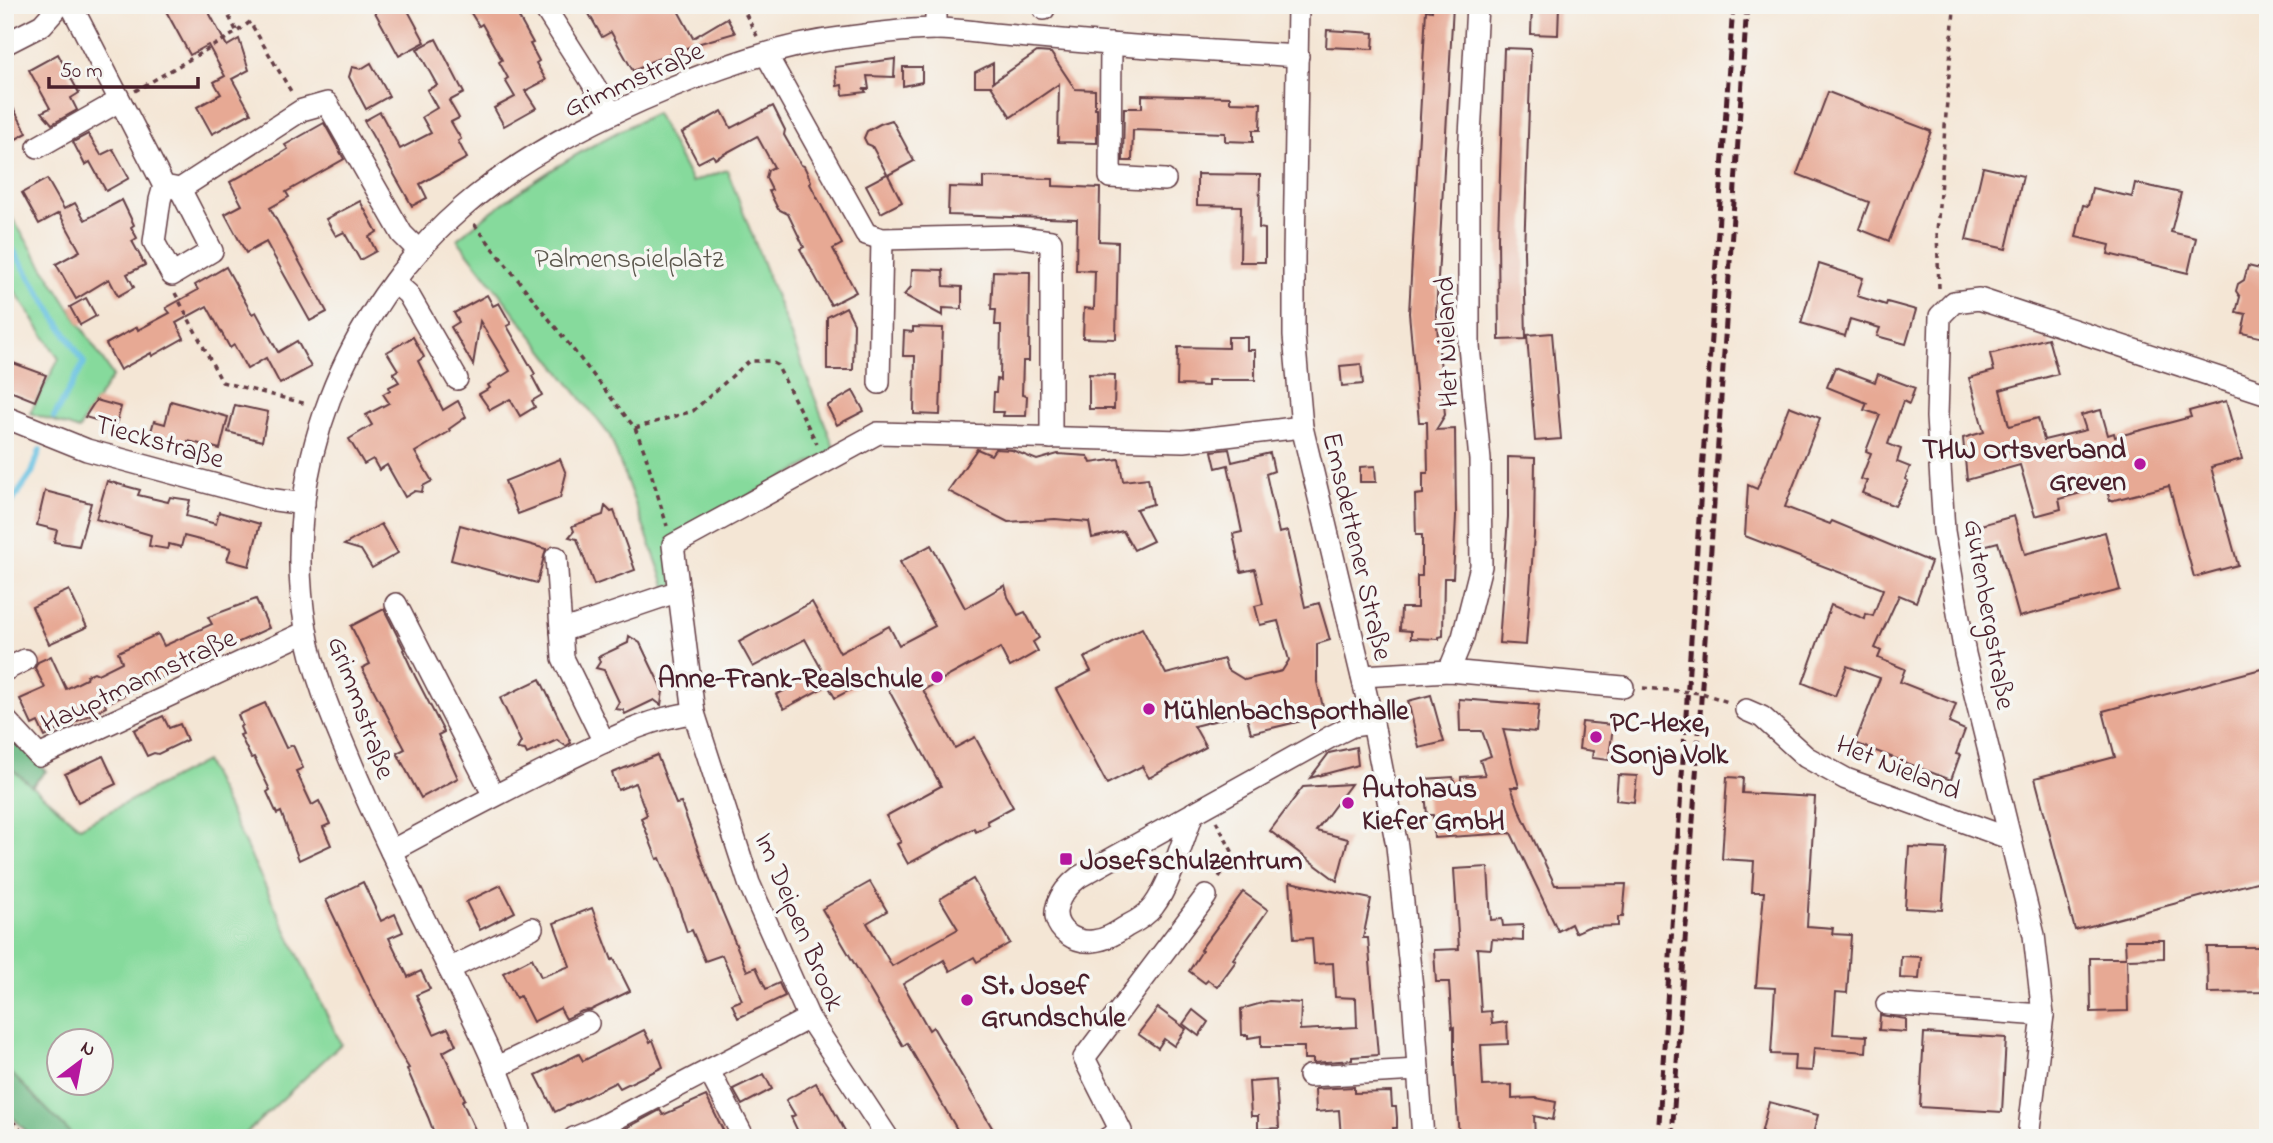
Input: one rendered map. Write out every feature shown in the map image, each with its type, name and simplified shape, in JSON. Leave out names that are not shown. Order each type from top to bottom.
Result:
[{"type":"street","points":[[5,44],[43,25],[60,5]]},
{"type":"street","points":[[71,5],[119,101],[172,188],[212,251],[172,275],[154,242],[160,200],[172,188],[302,110],[327,103],[402,234],[419,251]]},
{"type":"street","points":[[543,5],[611,112]]},
{"type":"street","points":[[936,5],[936,29]]},
{"type":"street","name":"Emsdettener Straße","points":[[1298,5],[1294,310],[1302,427],[1373,723],[1397,846],[1423,1138]]},
{"type":"street","name":"Het Nieland","points":[[1449,671],[1463,637],[1481,566],[1480,460],[1469,346],[1469,155],[1477,5]]},
{"type":"street","name":"Grimmstraße","points":[[521,1138],[495,1068],[371,811],[335,726],[306,632],[299,548],[311,462],[325,409],[347,356],[394,282],[419,251],[461,209],[534,156],[611,112],[697,77],[766,54],[836,38],[936,29],[1298,56]]},
{"type":"street","points":[[1111,44],[1110,177],[1165,180]]},
{"type":"street","points":[[766,54],[866,234],[882,239],[1013,236],[1051,240],[1051,438]]},
{"type":"street","points":[[38,147],[119,101]]},
{"type":"street","points":[[879,383],[882,239]]},
{"type":"street","points":[[394,282],[408,294],[457,379]]},
{"type":"street","points":[[1940,316],[1954,302],[1979,299],[2268,394]]},
{"type":"street","name":"Gutenbergstraße","points":[[1940,316],[1937,417],[1944,531],[1965,654],[2034,935],[2043,1015],[2028,1138]]},
{"type":"street","name":"Tieckstraße","points":[[5,417],[87,450],[268,499],[304,504]]},
{"type":"street","points":[[673,545],[878,433],[1184,442],[1302,427]]},
{"type":"street","name":"Im Deipen Brook","points":[[673,545],[694,713],[749,883],[809,1018],[888,1138]]},
{"type":"street","points":[[556,557],[563,658],[604,742]]},
{"type":"street","points":[[561,631],[679,591]]},
{"type":"street","points":[[396,604],[494,796]]},
{"type":"street","name":"Hauptmannstraße","points":[[5,719],[38,756],[306,632]]},
{"type":"street","points":[[5,670],[25,660]]},
{"type":"street","points":[[1362,676],[1449,671],[1623,687]]},
{"type":"street","name":"Het Nieland","points":[[1746,710],[1762,717],[1805,757],[1846,779],[2011,839]]},
{"type":"street","points":[[391,851],[604,742],[673,715],[694,713]]},
{"type":"street","points":[[1200,809],[1164,888],[1146,915],[1112,935],[1092,941],[1071,937],[1062,929],[1055,912],[1062,894],[1069,884],[1079,877],[1200,809],[1332,736],[1352,726],[1373,723]]},
{"type":"street","points":[[1108,1138],[1121,1131],[1084,1058],[1206,896]]},
{"type":"street","points":[[449,969],[533,928]]},
{"type":"street","points":[[1887,1004],[2043,1015]]},
{"type":"street","points":[[574,1138],[809,1018]]},
{"type":"street","points":[[495,1068],[588,1023]]},
{"type":"street","points":[[1309,1076],[1419,1070]]},
{"type":"street","points":[[709,1071],[744,1138]]},
{"type":"path","points":[[223,5],[237,32]]},
{"type":"path","points":[[741,5],[766,54]]},
{"type":"path","points":[[1940,316],[1937,232],[1954,9],[1951,5]]},
{"type":"path","points":[[119,101],[250,22],[302,110]]},
{"type":"path","points":[[461,209],[635,428],[673,545]]},
{"type":"path","points":[[172,275],[171,285],[222,382],[325,409]]},
{"type":"path","points":[[635,428],[693,411],[749,360],[769,360],[777,365],[826,461]]},
{"type":"path","points":[[1623,687],[1702,693],[1746,710]]},
{"type":"path","points":[[1200,809],[1234,855],[1206,896]]},
{"type":"path","points":[[5,1114],[29,1138]]},
{"type":"green space","name":"Palmenspielplatz","points":[[656,113],[692,182],[727,170],[835,450],[675,536],[687,581],[666,587],[610,436],[457,239],[552,169]]},
{"type":"green space","points":[[5,207],[113,376],[79,430],[30,413],[59,359],[5,276]]},
{"type":"green space","points":[[5,730],[46,771],[32,786],[5,763]]},
{"type":"green space","points":[[205,761],[341,1044],[241,1138],[75,1138],[5,1068],[5,763],[80,827]]},
{"type":"green space","points":[[5,1068],[75,1138],[33,1138],[5,1110]]},
{"type":"building","points":[[176,5],[205,5],[227,46],[239,39],[249,70],[232,79],[251,113],[212,134],[197,107],[221,94],[214,82],[225,76],[208,45],[190,55],[166,11]]},
{"type":"building","points":[[371,5],[405,5],[425,42],[399,56]]},
{"type":"building","points":[[466,5],[512,5],[533,43],[530,44],[539,61],[536,63],[546,80],[525,91],[536,108],[504,126],[494,108],[515,97],[505,80],[508,78],[499,62],[502,60],[482,24],[479,26]]},
{"type":"building","points":[[584,5],[675,5],[693,38],[727,18],[735,33],[697,44],[633,71],[611,32],[602,37]]},
{"type":"building","points":[[1432,5],[1453,5],[1436,315],[1445,415],[1436,430],[1455,429],[1456,516],[1453,578],[1444,578],[1443,636],[1439,639],[1411,638],[1411,631],[1400,630],[1401,608],[1417,608],[1417,576],[1422,576],[1422,535],[1416,535],[1415,495],[1423,494],[1423,473],[1428,473],[1427,422],[1419,422],[1409,313],[1426,10],[1432,11]]},
{"type":"building","points":[[1532,5],[1559,5],[1558,35],[1531,34]]},
{"type":"building","points":[[1327,30],[1374,33],[1373,49],[1326,47]]},
{"type":"building","points":[[436,39],[464,93],[449,101],[459,118],[451,122],[461,139],[458,141],[467,158],[420,184],[427,198],[412,206],[364,121],[380,112],[400,149],[431,133],[422,117],[437,108],[427,90],[437,85],[417,49]]},
{"type":"building","points":[[1504,48],[1531,49],[1524,252],[1526,339],[1499,340],[1498,237]]},
{"type":"building","points":[[1037,52],[1051,53],[1075,89],[1095,90],[1097,143],[1058,142],[1059,84],[1011,117],[991,86],[975,86],[975,72],[993,63],[993,82]]},
{"type":"building","points":[[58,54],[79,93],[71,98],[77,110],[52,124],[42,112],[50,108],[29,70]]},
{"type":"building","points":[[895,59],[894,77],[867,76],[869,89],[864,89],[866,92],[843,95],[842,85],[837,86],[835,67]]},
{"type":"building","points":[[371,63],[389,96],[366,109],[349,77],[352,67],[361,69]]},
{"type":"building","points":[[903,67],[922,67],[922,82],[903,86]]},
{"type":"building","points":[[1828,92],[1931,131],[1889,241],[1859,229],[1869,202],[1797,174]]},
{"type":"building","points":[[5,93],[27,133],[5,145]]},
{"type":"building","points":[[1142,95],[1230,97],[1230,102],[1261,103],[1260,130],[1253,130],[1253,142],[1225,141],[1225,133],[1133,130],[1132,161],[1123,161],[1124,108],[1142,108]]},
{"type":"building","points":[[773,106],[785,130],[784,135],[804,166],[810,184],[842,244],[833,249],[856,292],[831,305],[800,249],[804,247],[788,214],[778,209],[769,191],[772,190],[766,178],[768,170],[774,167],[757,136],[715,159],[713,155],[698,163],[682,133],[722,111],[731,128]]},
{"type":"building","points":[[892,120],[914,161],[888,175],[902,202],[881,213],[866,185],[887,174],[872,146],[867,144],[864,138],[867,131]]},
{"type":"building","points":[[324,123],[344,159],[286,192],[289,197],[270,208],[327,312],[310,321],[266,242],[246,253],[225,214],[242,205],[230,182],[274,158],[288,149],[285,145]]},
{"type":"building","points":[[88,134],[101,155],[113,149],[129,178],[106,191],[90,162],[85,165],[73,142]]},
{"type":"building","points":[[1983,167],[2023,176],[2006,249],[1966,240]]},
{"type":"building","points":[[1197,174],[1260,175],[1259,228],[1265,229],[1265,262],[1240,262],[1241,206],[1197,205]]},
{"type":"building","points":[[983,177],[1053,179],[1053,186],[1100,188],[1099,241],[1118,242],[1116,339],[1083,338],[1084,308],[1094,309],[1095,271],[1076,270],[1077,219],[948,215],[949,187],[983,188]]},
{"type":"building","points":[[47,179],[64,209],[75,203],[85,220],[122,200],[134,225],[131,227],[137,238],[132,241],[145,265],[127,274],[134,287],[118,296],[109,279],[76,299],[56,264],[80,251],[59,213],[39,224],[22,193]]},
{"type":"building","points":[[2135,183],[2181,193],[2171,232],[2196,238],[2188,273],[2108,254],[2110,245],[2076,237],[2083,205],[2088,206],[2092,188],[2132,197]]},
{"type":"building","points":[[360,201],[377,232],[369,237],[376,251],[360,260],[344,232],[336,236],[326,219]]},
{"type":"building","points":[[1819,264],[1863,278],[1857,296],[1916,310],[1906,344],[1877,336],[1880,328],[1850,319],[1845,336],[1801,323]]},
{"type":"building","points":[[2248,266],[2268,271],[2268,339],[2242,333],[2246,314],[2236,312],[2240,297],[2236,291],[2238,284],[2244,280]]},
{"type":"building","points":[[226,267],[252,314],[256,312],[278,352],[297,341],[311,367],[280,384],[266,358],[247,369],[234,345],[230,348],[207,306],[176,323],[184,338],[120,370],[106,344],[170,313],[166,308],[198,290],[195,285]]},
{"type":"building","points":[[912,269],[943,270],[944,286],[962,287],[962,309],[943,308],[943,316],[904,295],[911,287]]},
{"type":"building","points":[[993,271],[1030,272],[1029,361],[1023,361],[1022,395],[1027,396],[1026,416],[1003,416],[1004,412],[993,412],[994,392],[997,379],[1000,380],[1001,325],[995,325],[996,310],[991,310]]},
{"type":"building","points":[[487,295],[493,306],[499,303],[511,324],[507,326],[535,374],[532,376],[542,395],[532,401],[535,407],[520,416],[510,399],[490,410],[479,394],[510,371],[480,321],[473,365],[451,327],[459,322],[454,313]]},
{"type":"building","points":[[86,298],[96,316],[80,325],[70,307]]},
{"type":"building","points":[[846,307],[854,323],[853,370],[827,370],[827,317]]},
{"type":"building","points":[[913,327],[943,328],[940,415],[914,414],[915,356],[903,356],[904,331],[913,332]]},
{"type":"building","points":[[1552,333],[1561,439],[1535,441],[1527,335]]},
{"type":"building","points":[[413,337],[424,357],[418,361],[443,410],[458,401],[466,417],[449,429],[450,431],[415,452],[432,481],[423,486],[422,492],[415,491],[405,497],[387,465],[379,470],[373,459],[364,464],[349,439],[372,425],[366,415],[389,403],[383,394],[399,382],[393,373],[398,370],[387,352]]},
{"type":"building","points":[[1228,337],[1247,337],[1247,350],[1255,350],[1255,380],[1208,380],[1208,386],[1177,385],[1178,347],[1228,348]]},
{"type":"building","points":[[2048,338],[2058,374],[2000,390],[2009,426],[2038,418],[2044,440],[2086,430],[2081,415],[2101,410],[2108,435],[2114,433],[2115,437],[2191,417],[2189,411],[2226,401],[2242,459],[2211,467],[2238,565],[2194,577],[2169,486],[2110,501],[2106,487],[2103,487],[2059,499],[2061,509],[2035,516],[2020,465],[1967,480],[1963,438],[1984,432],[1969,378],[1994,371],[1990,354]]},
{"type":"building","points":[[5,360],[46,375],[35,401],[5,389]]},
{"type":"building","points":[[1361,364],[1363,384],[1342,386],[1340,366]]},
{"type":"building","points":[[1835,367],[1875,382],[1878,374],[1915,388],[1909,404],[1903,401],[1888,444],[1901,449],[1897,462],[1910,467],[1905,479],[1908,481],[1895,506],[1862,493],[1867,481],[1861,479],[1871,453],[1866,451],[1880,415],[1864,410],[1867,403],[1827,387]]},
{"type":"building","points":[[1089,374],[1115,375],[1114,409],[1089,409]]},
{"type":"building","points":[[853,391],[864,411],[837,425],[827,406]]},
{"type":"building","points":[[96,400],[121,407],[116,426],[85,417]]},
{"type":"building","points":[[171,401],[228,417],[220,449],[188,441],[187,445],[150,435],[154,421],[165,424]]},
{"type":"building","points":[[235,405],[268,412],[262,441],[228,432]]},
{"type":"building","points":[[1789,406],[1820,418],[1785,507],[1830,524],[1832,521],[1931,562],[1916,602],[1899,595],[1875,648],[1881,651],[1878,658],[1905,669],[1900,682],[1956,704],[1949,723],[1965,730],[1956,754],[1960,755],[1951,780],[1855,743],[1880,678],[1847,666],[1835,696],[1803,683],[1831,605],[1865,619],[1866,614],[1873,616],[1883,589],[1745,536],[1748,485],[1757,489]]},
{"type":"building","points":[[977,449],[991,455],[995,449],[1012,450],[1037,460],[1058,454],[1088,456],[1091,463],[1119,459],[1123,481],[1148,478],[1153,504],[1136,509],[1153,541],[1134,550],[1123,531],[1092,538],[1089,522],[1055,519],[1008,522],[948,491]]},
{"type":"building","points":[[1229,449],[1232,462],[1270,453],[1274,471],[1266,474],[1279,533],[1288,531],[1305,607],[1319,603],[1330,640],[1317,644],[1317,682],[1323,707],[1320,708],[1322,716],[1251,733],[1246,713],[1194,726],[1206,747],[1149,778],[1142,766],[1107,784],[1056,689],[1091,671],[1084,658],[1142,628],[1166,674],[1224,659],[1227,669],[1245,680],[1282,671],[1289,660],[1278,621],[1260,625],[1255,606],[1263,604],[1255,569],[1241,572],[1233,534],[1242,532],[1228,465],[1216,468],[1212,451]]},
{"type":"building","points":[[1508,457],[1535,458],[1534,535],[1526,645],[1499,643],[1508,517]]},
{"type":"building","points":[[560,459],[566,474],[560,498],[518,514],[505,481]]},
{"type":"building","points":[[1375,466],[1376,482],[1360,482],[1360,467]]},
{"type":"building","points":[[107,481],[140,490],[138,495],[168,502],[170,497],[190,500],[186,516],[216,524],[219,512],[260,524],[249,566],[227,560],[231,548],[184,536],[181,547],[169,544],[167,549],[149,546],[151,535],[96,519]]},
{"type":"building","points":[[45,491],[91,503],[79,546],[54,542],[57,530],[37,525]]},
{"type":"building","points":[[605,506],[611,512],[614,511],[635,570],[594,585],[577,539],[569,537],[574,531],[572,526],[603,515]]},
{"type":"building","points":[[2014,516],[2025,554],[2105,532],[2120,590],[2019,617],[1998,542],[1983,546],[1977,526]]},
{"type":"building","points":[[381,524],[398,553],[372,568],[361,550],[344,545]]},
{"type":"building","points":[[460,525],[546,549],[537,583],[451,560]]},
{"type":"building","points":[[931,545],[965,608],[1005,585],[1018,615],[1025,612],[1039,638],[1033,642],[1038,651],[1010,667],[1000,648],[923,690],[955,748],[975,737],[1013,807],[987,821],[989,825],[976,832],[974,828],[908,864],[897,844],[901,842],[886,816],[941,786],[880,674],[835,698],[828,685],[784,709],[776,695],[822,670],[805,639],[753,667],[739,642],[812,602],[840,653],[889,626],[899,645],[935,626],[900,562]]},
{"type":"building","points":[[69,590],[87,627],[49,644],[32,607]]},
{"type":"building","points":[[256,599],[269,628],[105,704],[106,707],[45,737],[38,722],[32,725],[20,699],[45,688],[35,668],[38,662],[51,656],[66,689],[86,679],[87,675],[94,672],[98,674],[122,662],[118,652],[158,634],[164,646],[212,624],[208,617]]},
{"type":"building","points":[[384,609],[444,732],[438,735],[458,778],[421,798],[397,753],[405,749],[362,668],[370,664],[351,626]]},
{"type":"building","points":[[629,636],[640,643],[663,691],[661,705],[654,700],[625,714],[623,710],[615,709],[619,702],[604,670],[596,668],[600,662],[598,657],[628,643]]},
{"type":"building","points":[[2265,668],[2268,677],[2268,879],[2075,930],[2035,778],[2115,757],[2103,711]]},
{"type":"building","points":[[540,679],[571,743],[566,746],[557,740],[527,754],[525,750],[517,749],[521,742],[500,698]]},
{"type":"building","points":[[1431,695],[1444,742],[1419,748],[1408,701]]},
{"type":"building","points":[[1459,699],[1539,705],[1536,732],[1503,729],[1519,787],[1511,787],[1555,885],[1626,884],[1623,917],[1618,917],[1618,926],[1588,927],[1575,933],[1571,924],[1558,931],[1511,833],[1434,838],[1433,815],[1427,815],[1424,779],[1453,777],[1457,790],[1461,789],[1461,777],[1485,775],[1480,760],[1491,756],[1482,731],[1460,731]]},
{"type":"building","points":[[265,703],[286,748],[293,745],[303,768],[296,771],[312,805],[319,801],[330,824],[323,827],[331,845],[299,860],[281,812],[277,814],[267,792],[270,790],[240,735],[243,734],[238,715]]},
{"type":"building","points":[[163,716],[169,728],[180,724],[187,740],[158,754],[147,756],[134,730]]},
{"type":"building","name":"PC-Hexe, Sonja Volk","points":[[1582,722],[1613,725],[1609,760],[1592,758],[1593,751],[1579,749]]},
{"type":"building","points":[[1356,747],[1358,765],[1310,778],[1329,753]]},
{"type":"building","points":[[657,755],[676,804],[681,803],[747,971],[756,967],[766,989],[779,983],[785,996],[738,1018],[732,1004],[742,1000],[722,955],[705,961],[692,930],[687,932],[672,887],[660,858],[657,859],[641,818],[647,815],[635,783],[618,790],[612,773]]},
{"type":"building","points":[[103,756],[116,784],[78,802],[65,774]]},
{"type":"building","points":[[1618,775],[1637,776],[1634,802],[1616,800]]},
{"type":"building","points":[[1727,777],[1743,778],[1742,793],[1815,797],[1807,926],[1833,928],[1832,934],[1851,935],[1847,993],[1836,992],[1833,1034],[1867,1036],[1866,1052],[1814,1048],[1812,1071],[1794,1070],[1795,1055],[1771,1054],[1775,988],[1756,987],[1764,892],[1752,892],[1754,861],[1722,859]]},
{"type":"building","points":[[1351,784],[1316,831],[1348,839],[1337,881],[1270,831],[1303,787]]},
{"type":"building","points":[[1909,847],[1947,849],[1942,910],[1905,908]]},
{"type":"building","points":[[1488,867],[1491,920],[1502,919],[1503,926],[1523,925],[1523,941],[1492,939],[1491,949],[1477,948],[1481,1012],[1491,1011],[1492,1024],[1507,1022],[1508,1044],[1481,1045],[1483,1086],[1512,1085],[1512,1099],[1536,1098],[1556,1102],[1553,1120],[1534,1116],[1535,1138],[1459,1138],[1454,1027],[1452,1028],[1449,982],[1436,982],[1434,950],[1459,949],[1454,869]]},
{"type":"building","points":[[973,879],[1010,943],[977,962],[974,957],[950,971],[944,960],[903,984],[929,1030],[933,1027],[994,1131],[983,1138],[962,1138],[907,1043],[903,1046],[822,909],[870,882],[887,911],[867,923],[892,966],[958,929],[940,899]]},
{"type":"building","points":[[363,882],[381,921],[395,914],[403,932],[389,938],[408,977],[421,971],[430,989],[416,995],[434,1034],[448,1028],[452,1036],[456,1045],[443,1052],[465,1099],[462,1101],[479,1138],[436,1138],[407,1069],[409,1068],[397,1049],[326,900]]},
{"type":"building","points":[[1290,882],[1371,899],[1363,938],[1368,938],[1378,1055],[1313,1063],[1313,1059],[1304,1059],[1304,1047],[1261,1047],[1261,1036],[1248,1038],[1248,1035],[1242,1035],[1241,1009],[1269,1001],[1301,1003],[1300,1030],[1357,1027],[1356,998],[1335,997],[1333,963],[1314,964],[1312,938],[1294,939]]},
{"type":"building","points":[[501,885],[515,912],[480,930],[466,902]]},
{"type":"building","points":[[1243,892],[1268,910],[1233,959],[1236,961],[1217,987],[1208,980],[1205,983],[1189,971],[1202,951],[1200,950]]},
{"type":"building","points":[[592,908],[612,960],[614,959],[630,991],[566,1019],[560,1008],[533,1022],[520,996],[516,998],[503,973],[532,958],[541,977],[570,966],[554,923]]},
{"type":"building","points":[[2125,940],[2164,940],[2164,958],[2127,959],[2128,1011],[2091,1012],[2090,958],[2126,958]]},
{"type":"building","points":[[2207,947],[2268,947],[2268,992],[2208,993]]},
{"type":"building","points":[[1901,956],[1921,957],[1919,979],[1900,978]]},
{"type":"building","points":[[1158,1008],[1186,1029],[1174,1046],[1164,1039],[1158,1048],[1138,1034]]},
{"type":"building","points":[[1193,1010],[1208,1022],[1199,1036],[1183,1024]]},
{"type":"building","points":[[1880,1015],[1906,1019],[1906,1032],[1879,1030]]},
{"type":"building","points":[[644,1030],[650,1042],[653,1040],[663,1067],[620,1088],[616,1082],[555,1112],[536,1075],[579,1054],[583,1061]]},
{"type":"building","points":[[1924,1033],[2006,1038],[2002,1112],[1920,1107]]},
{"type":"building","points":[[764,1074],[772,1089],[742,1105],[733,1089]]},
{"type":"building","points":[[1276,1080],[1279,1128],[1258,1129],[1258,1116],[1251,1116],[1249,1082]]},
{"type":"building","points":[[816,1083],[849,1138],[801,1138],[791,1117],[795,1115],[786,1100]]},
{"type":"building","points":[[1354,1087],[1354,1093],[1391,1092],[1392,1107],[1396,1107],[1397,1118],[1397,1128],[1393,1128],[1394,1138],[1341,1138],[1339,1110],[1316,1112],[1315,1089]]},
{"type":"building","points":[[706,1096],[727,1138],[608,1138],[660,1110],[663,1115]]},
{"type":"building","points":[[1769,1102],[1818,1115],[1812,1138],[1760,1138]]},
{"type":"waterway","points":[[5,237],[84,363],[54,417]]},
{"type":"waterway","points":[[5,512],[32,473],[40,450]]},
{"type":"railway","points":[[1658,1138],[1733,5]]},
{"type":"railway","points":[[1672,1138],[1747,5]]},
{"type":"place","name":"THW Ortsverband Greven","points":[[2140,464]]},
{"type":"place","name":"Anne-Frank-Realschule","points":[[937,677]]},
{"type":"place","name":"Mühlenbachsporthalle","points":[[1149,709]]},
{"type":"place","name":"PC-Hexe, Sonja Volk","points":[[1596,737]]},
{"type":"place","name":"Autohaus Kiefer GmbH","points":[[1348,803]]},
{"type":"place","name":"Josefschulzentrum","points":[[1066,859]]},
{"type":"place","name":"St. Josef Grundschule","points":[[967,1000]]}]
